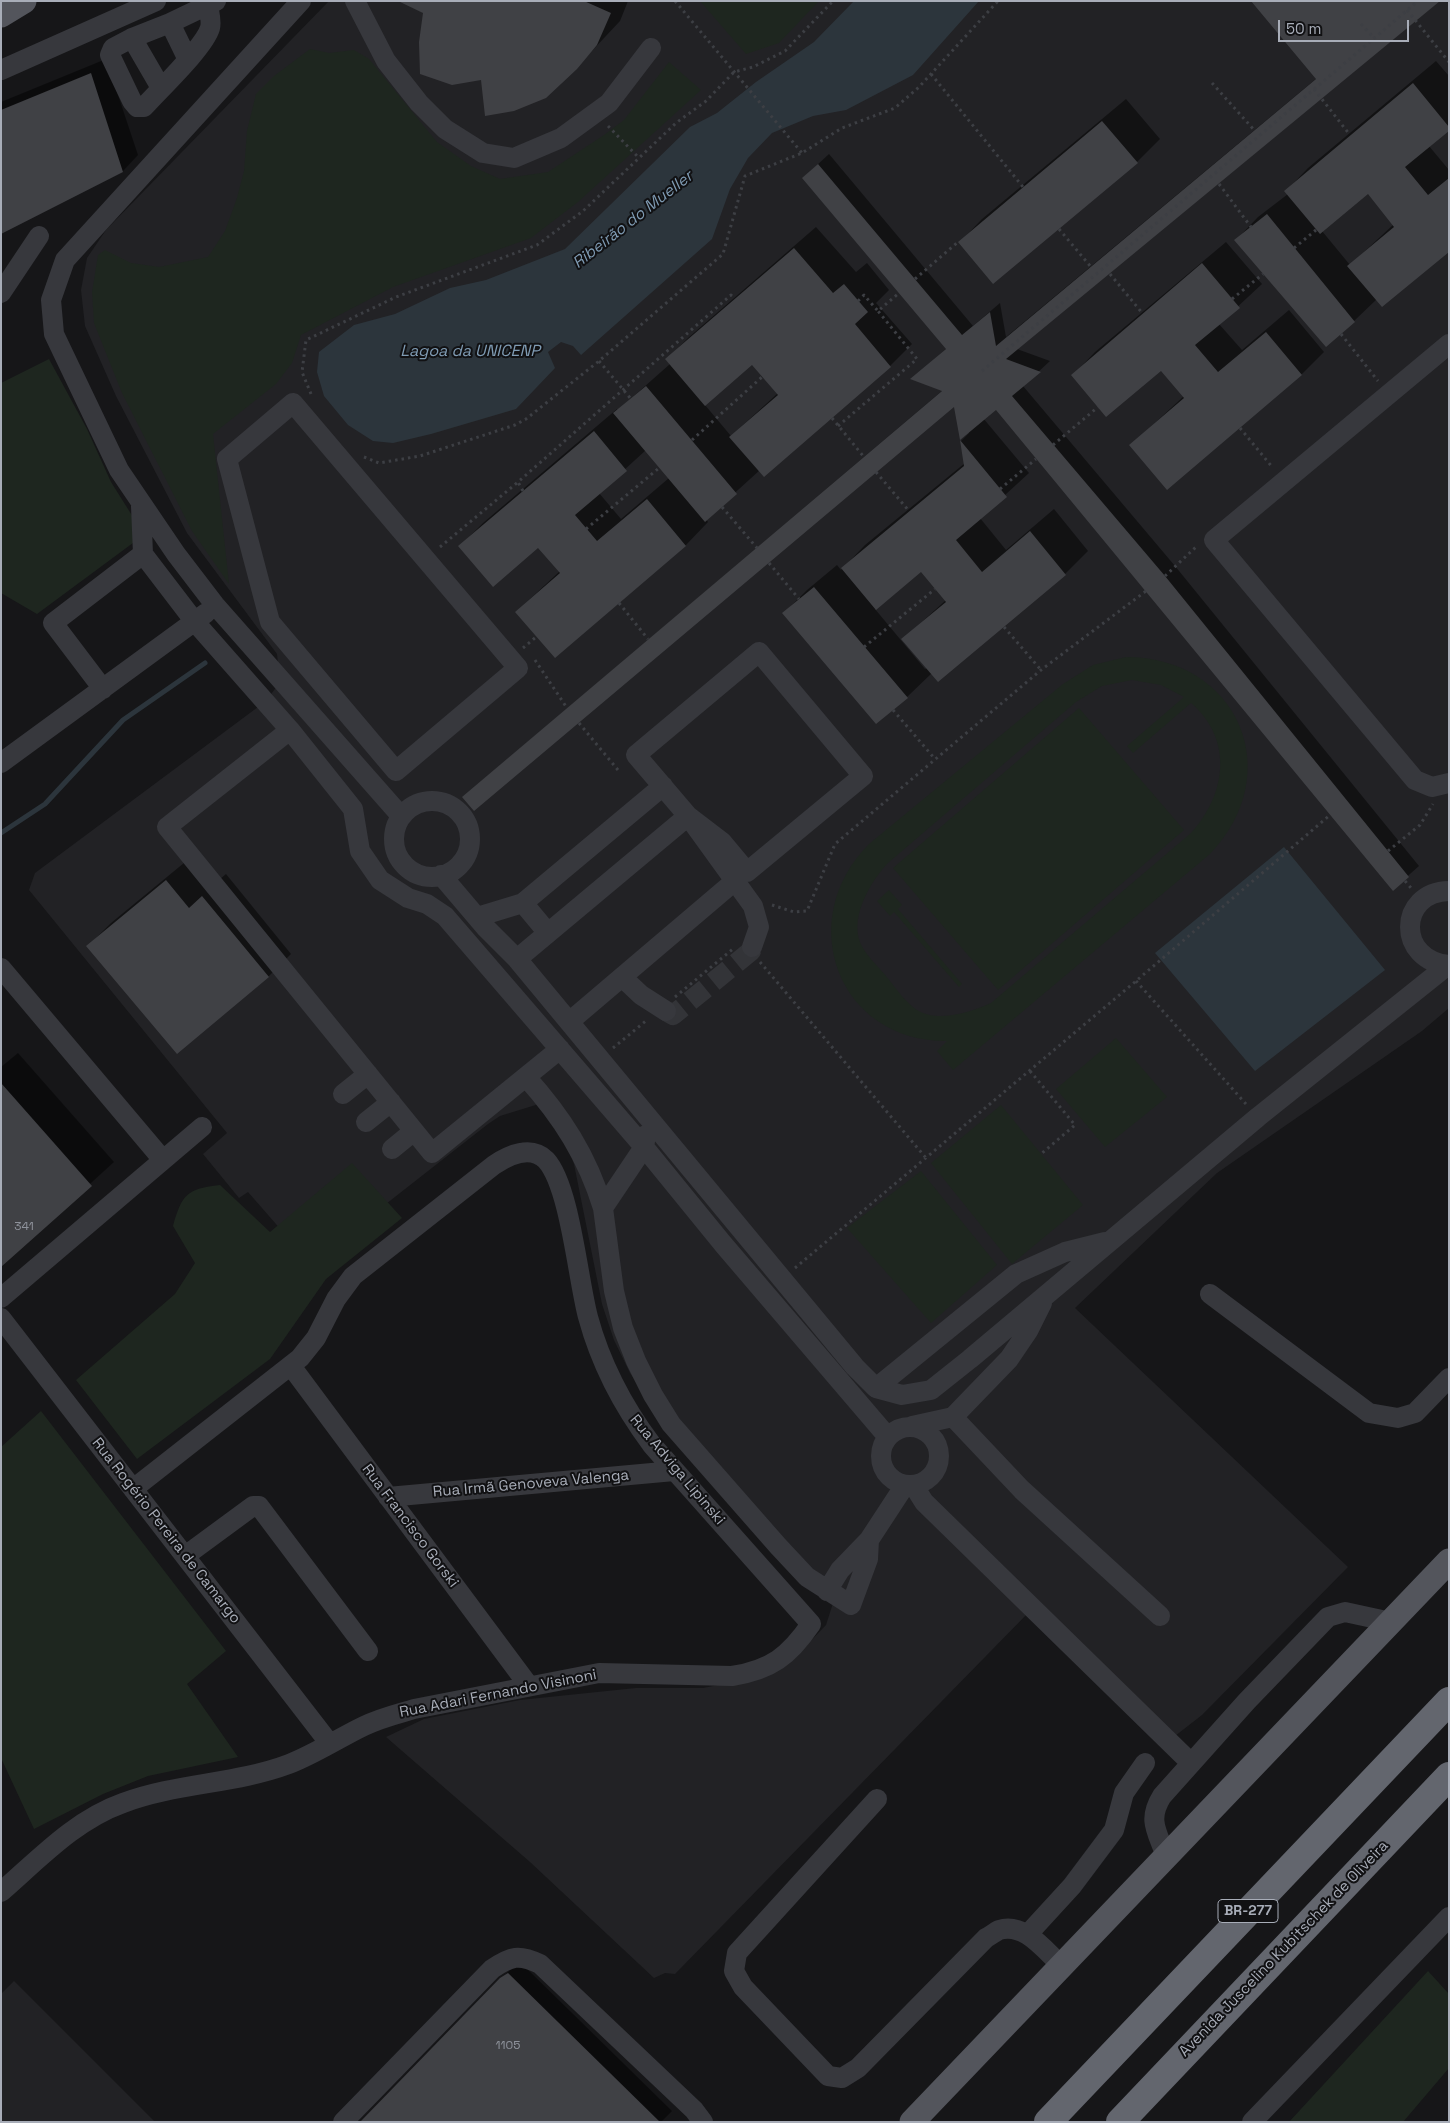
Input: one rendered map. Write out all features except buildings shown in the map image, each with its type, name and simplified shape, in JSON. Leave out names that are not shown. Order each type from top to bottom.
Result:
[{"type":"highway","name":"BR-277","points":[[1048,2122],[1449,1701]]},
{"type":"highway","name":"Avenida Juscelino Kubitschek de Oliveira","points":[[1120,2122],[1449,1776]]},
{"type":"main road","points":[[1,15],[24,2]]},
{"type":"main road","points":[[912,2122],[1449,1561]]},
{"type":"street","points":[[1,70],[156,1]]},
{"type":"street","points":[[212,3],[211,26],[208,35],[188,60],[144,107],[137,106],[132,101],[110,55],[113,48],[212,3]]},
{"type":"street","points":[[295,3],[65,260],[51,300],[54,334],[119,470],[141,506],[215,605],[401,816]]},
{"type":"street","points":[[364,6],[386,60],[419,103],[445,129],[483,153],[514,158],[561,138],[609,104],[651,48]]},
{"type":"street","points":[[170,22],[188,60]]},
{"type":"street","points":[[132,38],[161,88]]},
{"type":"street","points":[[1,293],[38,236]]},
{"type":"street","points":[[1440,785],[1415,780],[1214,540],[1449,344]]},
{"type":"street","points":[[293,403],[426,559],[518,668],[396,771],[270,622],[227,459],[293,403]]},
{"type":"street","points":[[141,506],[143,554],[195,622],[290,730],[353,809],[360,851],[380,880],[408,898],[427,904],[445,916],[644,1147],[729,1251],[887,1436]]},
{"type":"street","points":[[103,689],[53,623],[143,554]]},
{"type":"street","points":[[1,763],[195,622],[215,605]]},
{"type":"street","points":[[688,816],[722,842],[747,872],[862,776],[759,652],[636,755],[688,816],[708,847],[736,880],[753,906],[759,927],[748,951]]},
{"type":"street","points":[[274,713],[294,696]]},
{"type":"street","points":[[319,721],[340,705]]},
{"type":"street","points":[[290,730],[167,826],[432,1153],[560,1049]]},
{"type":"street","points":[[469,943],[482,922],[523,903],[663,786]]},
{"type":"street","points":[[425,801],[445,803],[463,808],[470,840],[468,852],[462,862],[442,875],[430,877],[408,869],[400,860],[395,850],[393,838],[395,826],[401,816],[416,804],[425,801]]},
{"type":"street","points":[[517,959],[688,816]]},
{"type":"street","points":[[442,875],[517,959],[855,1367],[876,1388],[902,1395],[931,1390],[1258,1117],[1448,965]]},
{"type":"street","points":[[569,1022],[736,880]]},
{"type":"street","points":[[1448,965],[1430,961],[1416,950],[1410,934],[1410,916],[1421,900],[1436,892],[1449,891]]},
{"type":"street","points":[[523,903],[548,933]]},
{"type":"street","points":[[1,968],[163,1160]]},
{"type":"street","points":[[622,977],[641,995],[663,1010]]},
{"type":"street","points":[[343,1094],[368,1074]]},
{"type":"street","points":[[526,1077],[547,1100],[571,1133],[594,1180],[603,1208],[614,1291],[623,1328],[636,1361],[653,1395],[671,1424],[807,1577],[826,1591],[851,1605],[868,1559],[869,1540]]},
{"type":"street","points":[[366,1122],[391,1102]]},
{"type":"street","points":[[603,1208],[644,1147],[649,1118]]},
{"type":"street","points":[[1,1298],[202,1127]]},
{"type":"street","points":[[392,1149],[414,1131]]},
{"type":"street","name":"Rua Adviga Lipinski","points":[[291,1366],[308,1349],[336,1299],[353,1276],[364,1266],[494,1165],[512,1155],[526,1152],[537,1154],[546,1161],[555,1173],[562,1194],[587,1314],[605,1370],[632,1419],[674,1471],[811,1624]]},
{"type":"street","points":[[876,1388],[1016,1274],[1065,1252],[1111,1240]]},
{"type":"street","points":[[1210,1294],[1369,1413],[1398,1418],[1415,1412],[1449,1378]]},
{"type":"street","points":[[1046,1295],[1028,1331],[1009,1359],[953,1416],[899,1428],[887,1436],[882,1446],[880,1457],[883,1468],[889,1477],[909,1485],[924,1502],[1191,1763]]},
{"type":"street","name":"Rua Rogério Pereira de Camargo","points":[[1,1318],[330,1744]]},
{"type":"street","points":[[133,1489],[291,1366]]},
{"type":"street","name":"Rua Francisco Gorski","points":[[291,1366],[529,1686]]},
{"type":"street","points":[[826,1591],[840,1570],[869,1540],[909,1485],[927,1480],[936,1470],[950,1433],[953,1416]]},
{"type":"street","points":[[953,1416],[1022,1490],[1160,1616]]},
{"type":"street","points":[[912,1426],[926,1431],[936,1441],[940,1457]]},
{"type":"street","name":"Rua Irmã Genoveva Valenga","points":[[388,1497],[674,1471]]},
{"type":"street","points":[[185,1556],[253,1506],[259,1506],[368,1651]]},
{"type":"street","points":[[1166,1856],[1154,1821],[1154,1808],[1162,1796],[1247,1701],[1328,1617],[1345,1612],[1391,1622]]},
{"type":"street","name":"Rua Adari Fernando Visinoni","points":[[1,1892],[72,1830],[100,1812],[122,1802],[150,1794],[275,1768],[298,1760],[388,1716],[414,1709],[607,1672],[732,1676],[752,1673],[769,1667],[784,1656],[798,1643],[811,1624]]},
{"type":"street","points":[[1028,1934],[1072,1886],[1114,1830],[1124,1793],[1145,1763]]},
{"type":"street","points":[[877,1799],[737,1953],[734,1971],[743,1987],[828,2076],[842,2078],[858,2068],[986,1938],[999,1930],[1013,1929],[1028,1934],[1062,1966]]},
{"type":"street","points":[[1252,2122],[1448,1921]]},
{"type":"street","points":[[343,2122],[492,1969],[506,1959],[526,1957],[540,1964],[694,2110],[703,2122]]},
{"type":"path","points":[[675,1],[802,153]]},
{"type":"path","points":[[312,397],[302,372],[306,340],[396,297],[537,245],[583,211],[676,123],[706,101],[734,72],[753,67],[785,51],[832,1]]},
{"type":"path","points":[[362,456],[379,463],[420,456],[526,419],[599,361],[724,254],[745,176],[802,153],[842,128],[895,108],[931,74],[998,1]]},
{"type":"path","points":[[982,371],[1418,1]]},
{"type":"path","points":[[1407,10],[1449,62]]},
{"type":"path","points":[[1361,24],[1374,38]]},
{"type":"path","points":[[931,74],[1023,187]]},
{"type":"path","points":[[1212,83],[1255,131]]},
{"type":"path","points":[[1314,89],[1350,135]]},
{"type":"path","points":[[596,113],[639,158]]},
{"type":"path","points":[[1219,184],[1252,226]]},
{"type":"path","points":[[1059,229],[1091,267]]},
{"type":"path","points":[[1294,248],[1316,230]]},
{"type":"path","points":[[915,279],[958,242]]},
{"type":"path","points":[[1110,274],[1143,314]]},
{"type":"path","points":[[1232,299],[1263,274]]},
{"type":"path","points":[[878,311],[899,293]]},
{"type":"path","points":[[838,426],[917,359],[864,295],[858,300]]},
{"type":"path","points":[[426,559],[518,482],[731,296],[734,299]]},
{"type":"path","points":[[1342,334],[1389,393]]},
{"type":"path","points":[[599,361],[631,399]]},
{"type":"path","points":[[692,440],[762,377]]},
{"type":"path","points":[[1053,445],[1098,407]]},
{"type":"path","points":[[832,418],[864,457]]},
{"type":"path","points":[[1240,428],[1276,472]]},
{"type":"path","points":[[1000,489],[1036,458]]},
{"type":"path","points":[[586,528],[659,468]]},
{"type":"path","points":[[876,472],[909,511]]},
{"type":"path","points":[[518,482],[523,491]]},
{"type":"path","points":[[722,507],[756,548]]},
{"type":"path","points":[[769,563],[799,599]]},
{"type":"path","points":[[864,647],[935,589]]},
{"type":"path","points":[[753,906],[775,905],[794,912],[807,911],[835,844],[1041,670],[1146,591]]},
{"type":"path","points":[[619,603],[648,639]]},
{"type":"path","points":[[1004,627],[1041,670]]},
{"type":"path","points":[[526,646],[567,708]]},
{"type":"path","points":[[893,710],[935,759]]},
{"type":"path","points":[[579,723],[618,770]]},
{"type":"path","points":[[1388,851],[1420,825],[1434,804],[1440,785]]},
{"type":"path","points":[[788,1261],[794,1268],[1030,1071],[1330,815]]},
{"type":"path","points":[[609,1051],[663,1010],[748,951],[926,1158]]},
{"type":"path","points":[[1136,981],[1258,1117]]},
{"type":"path","points":[[1030,1071],[1075,1125],[1041,1154]]},
{"type":"shaded area","points":[[329,1],[1449,1],[1449,1008],[1422,1031],[1217,1173],[1075,1308],[1348,1567],[1202,1715],[1166,1743],[1030,1611],[675,1974],[665,1973],[654,1978],[530,1862],[386,1737],[424,1719],[520,1700],[636,1688],[703,1688],[744,1680],[796,1656],[826,1625],[833,1603],[649,1402],[630,1373],[614,1340],[602,1304],[574,1164],[563,1138],[539,1104],[500,1116],[488,1124],[363,1222],[317,1271],[248,1192],[239,1198],[203,1154],[227,1133],[29,890],[35,873],[266,701],[280,682],[277,654],[187,533],[116,396],[85,326],[81,290],[87,258],[106,230]]},
{"type":"shaded area","points":[[700,1],[819,1],[779,43],[746,54]]},
{"type":"shaded area","points":[[310,49],[329,53],[354,50],[369,59],[437,142],[471,166],[500,179],[548,172],[604,135],[624,120],[669,62],[701,90],[578,202],[531,238],[393,287],[301,335],[292,363],[276,384],[213,434],[229,584],[192,531],[122,393],[94,323],[92,292],[98,255],[105,250],[131,263],[159,267],[208,257],[225,231],[237,198],[244,171],[247,131],[256,94],[274,76]]},
{"type":"shaded area","points":[[49,359],[87,429],[111,482],[133,517],[137,540],[37,614],[1,593],[1,383]]},
{"type":"shaded area","points":[[1126,657],[1165,662],[1197,676],[1222,698],[1239,725],[1247,756],[1246,789],[1233,822],[1210,854],[953,1070],[937,1051],[947,1041],[909,1036],[878,1021],[854,999],[839,971],[832,940],[834,907],[846,874],[869,844],[1063,684],[1093,665]],"holes":[[[1132,680],[1161,685],[1184,697],[1127,746],[1133,753],[1191,703],[1205,718],[1214,734],[1219,750],[1220,768],[1218,785],[1212,802],[1203,818],[1191,833],[991,1003],[965,1013],[944,1016],[925,1014],[913,1007],[872,960],[860,942],[858,932],[860,910],[875,879],[888,863],[1076,702],[1102,686]]]},
{"type":"shaded area","points":[[1079,708],[1184,830],[998,990],[893,868]]},
{"type":"shaded area","points":[[889,890],[902,905],[898,909],[962,984],[959,987],[894,912],[890,916],[877,901]]},
{"type":"shaded area","points":[[1116,1038],[1167,1097],[1105,1147],[1056,1089]]},
{"type":"shaded area","points":[[1001,1105],[1083,1205],[1012,1264],[931,1163]]},
{"type":"shaded area","points":[[352,1163],[402,1218],[326,1279],[270,1359],[137,1459],[76,1380],[175,1294],[195,1263],[173,1226],[183,1200],[193,1191],[220,1185],[270,1232]]},
{"type":"shaded area","points":[[921,1171],[997,1265],[931,1323],[847,1228]]},
{"type":"shaded area","points":[[41,1411],[226,1651],[187,1684],[238,1757],[148,1776],[103,1794],[34,1829],[1,1758],[1,1447]]},
{"type":"shaded area","points":[[1428,1971],[1449,1994],[1449,2068],[1403,2122],[1289,2122]]},
{"type":"shaded area","points":[[14,1981],[155,2122],[1,2122],[1,1994]]},
{"type":"water","name":"Lagoa da UNICENP","points":[[854,1],[979,1],[913,75],[846,110],[813,116],[772,133],[748,158],[730,189],[712,239],[581,355],[573,346],[561,342],[548,352],[555,368],[516,409],[393,443],[373,441],[348,425],[324,396],[317,372],[319,352],[354,325],[395,314],[450,288],[486,280],[565,249],[690,127],[717,113],[756,82],[814,42]]},
{"type":"water","points":[[1284,847],[1385,970],[1255,1071],[1155,953]]},
{"type":"waterway","name":"Ribeirão do Mueller","points":[[1,833],[45,804],[123,720],[205,663]]},
{"type":"tunnel","points":[[666,1011],[673,1015],[751,951],[752,947]]}]
